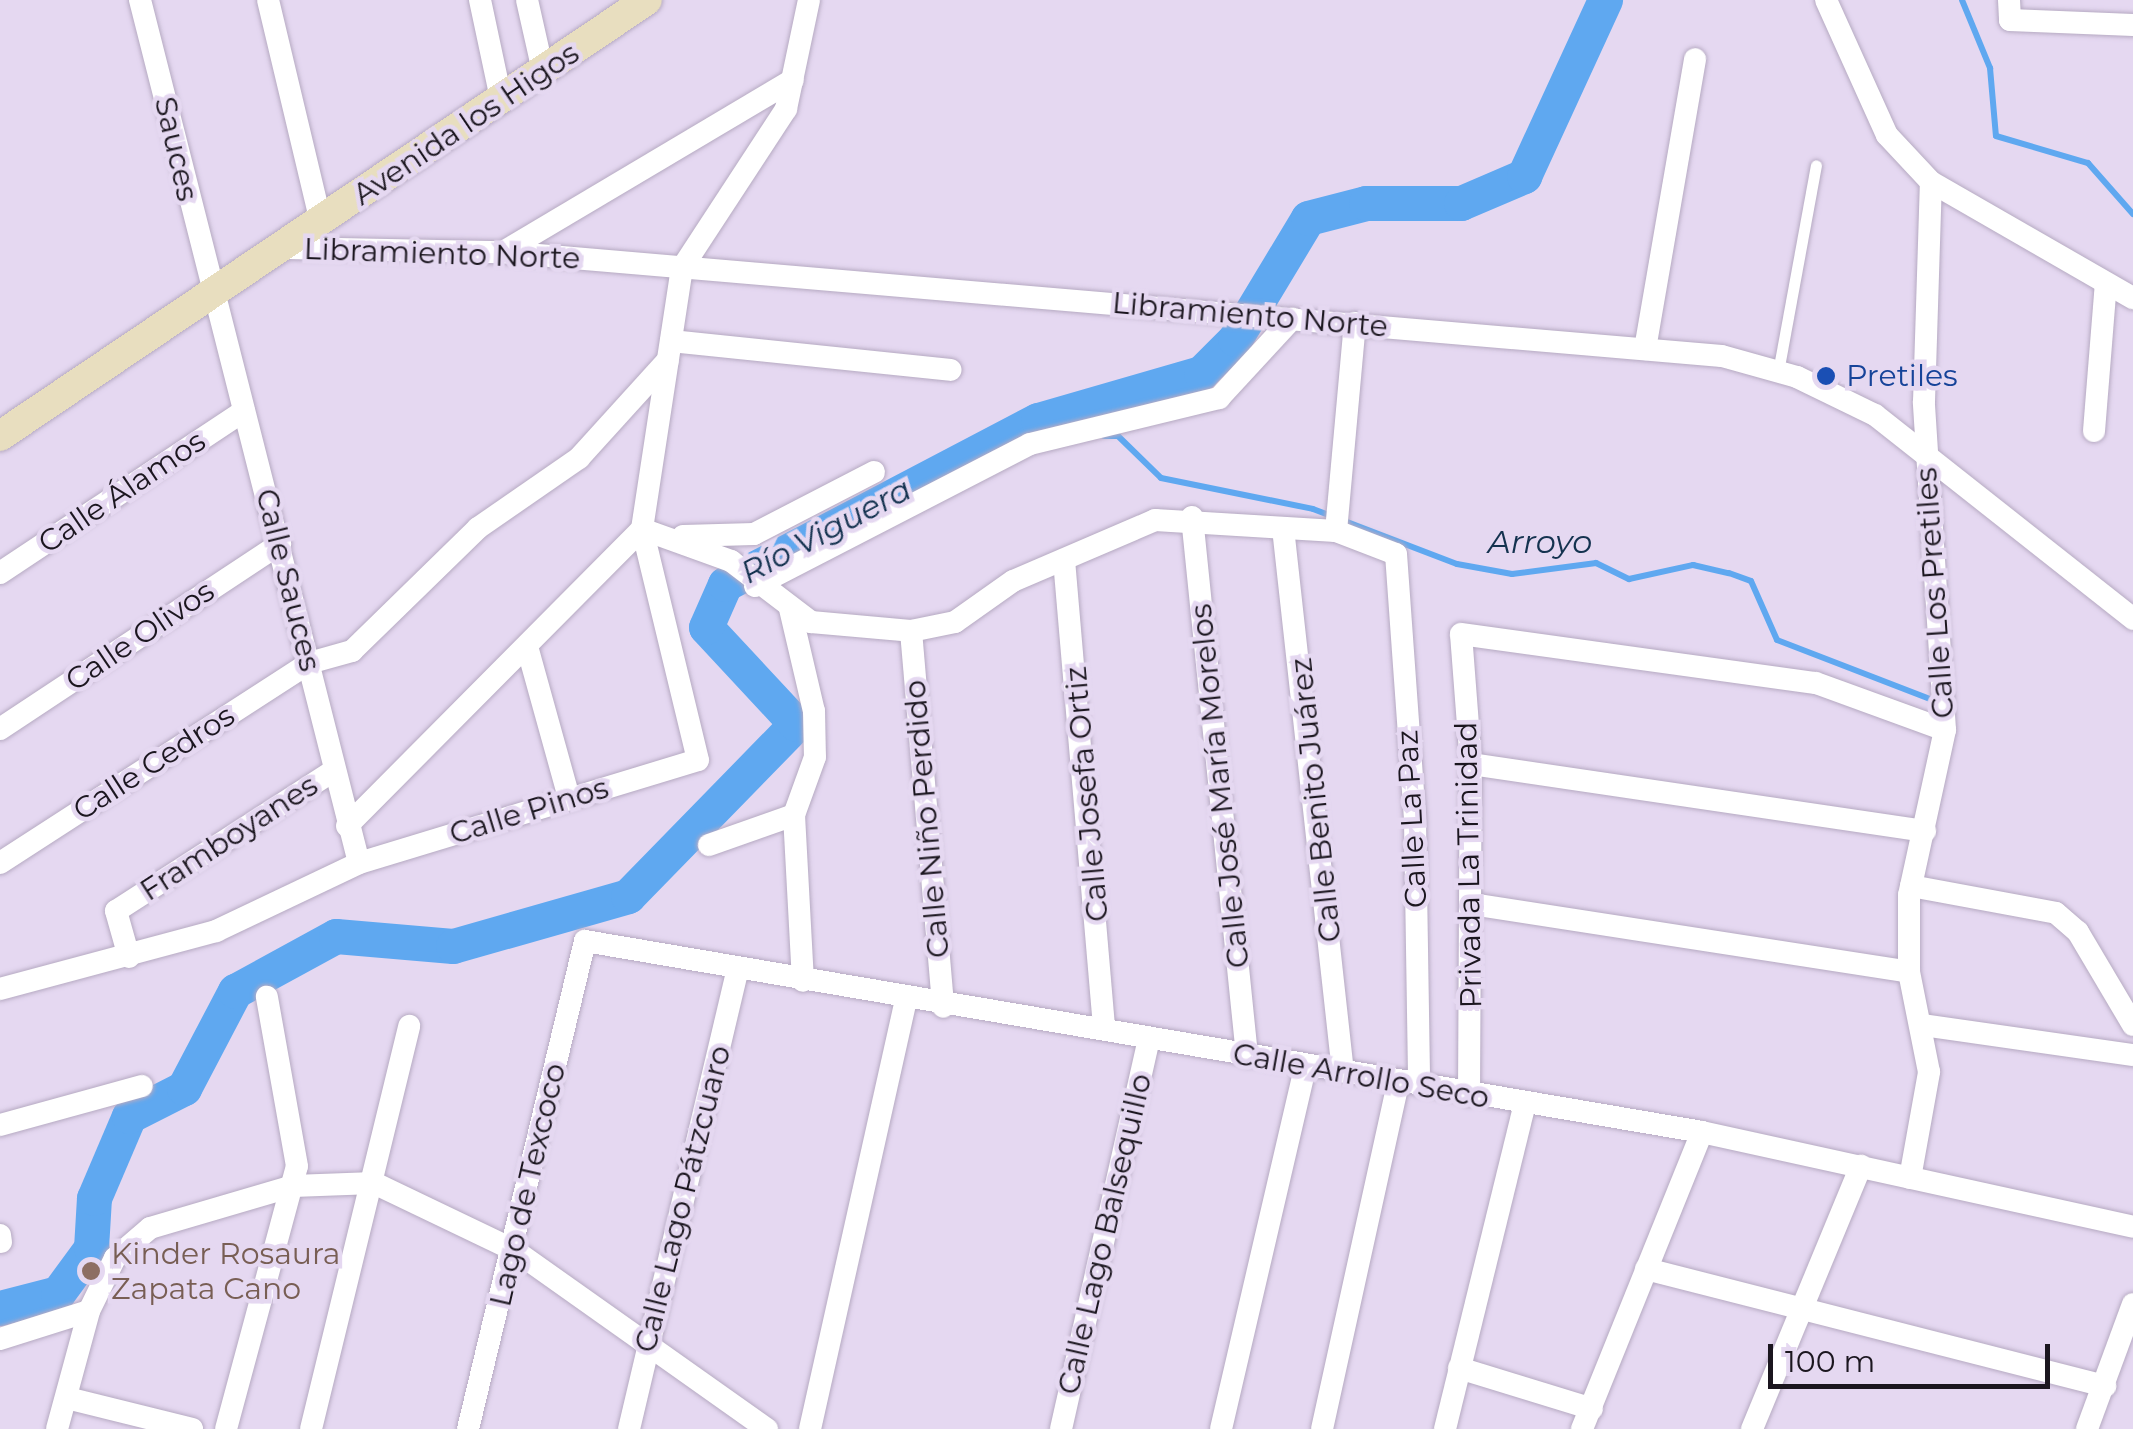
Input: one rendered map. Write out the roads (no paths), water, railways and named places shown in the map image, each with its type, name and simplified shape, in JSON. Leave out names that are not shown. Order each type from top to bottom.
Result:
[{"type":"street","name":"Sauces","points":[[140,0],[212,299]]},
{"type":"street","points":[[268,0],[321,223]]},
{"type":"street","points":[[480,0],[502,100]]},
{"type":"street","points":[[527,0],[543,71]]},
{"type":"street","name":"Avenida los Higos","points":[[0,436],[212,299],[502,100],[543,71],[614,10],[647,0]]},
{"type":"street","points":[[347,826],[528,650],[642,529],[682,268],[786,109],[809,0]]},
{"type":"street","points":[[1826,0],[1888,135],[1931,182],[2131,296]]},
{"type":"street","points":[[2010,10],[2133,25]]},
{"type":"street","points":[[1645,349],[1696,60]]},
{"type":"street","points":[[503,252],[792,80]]},
{"type":"street","name":"Calle Los Pretiles","points":[[1910,1178],[1929,1072],[1910,972],[1911,886],[1945,730],[1926,450],[1931,182]]},
{"type":"street","name":"Libramiento Norte","points":[[285,248],[503,252],[1645,349],[1778,372],[1875,415],[1926,450],[2133,619]]},
{"type":"street","points":[[2094,431],[2106,282]]},
{"type":"street","name":"Calle Sauces","points":[[212,299],[280,544],[332,772],[360,863]]},
{"type":"street","points":[[755,586],[1030,444],[1086,427],[1219,398],[1280,318]]},
{"type":"street","points":[[642,529],[731,562],[755,586],[811,622],[911,631],[956,622],[1013,581],[1154,520],[1192,517],[1283,528],[1336,520],[1355,324]]},
{"type":"street","points":[[670,350],[951,370]]},
{"type":"street","name":"Calle Cedros","points":[[0,863],[308,663],[352,651],[478,528],[578,458],[670,350]]},
{"type":"street","name":"Calle Álamos","points":[[0,573],[244,411]]},
{"type":"street","points":[[669,538],[754,534],[874,472]]},
{"type":"street","name":"Calle José María Morelos","points":[[1192,517],[1246,1056]]},
{"type":"street","name":"Calle La Paz","points":[[1322,1429],[1409,1084],[1415,821],[1396,554],[1336,520]]},
{"type":"street","name":"Calle Benito Juárez","points":[[1283,528],[1343,1072]]},
{"type":"street","name":"Calle Pinos","points":[[0,989],[129,957],[216,930],[360,863],[698,760],[642,529]]},
{"type":"street","name":"Calle Olivos","points":[[0,729],[280,544]]},
{"type":"street","name":"Calle Josefa Ortiz","points":[[1064,560],[1104,1028]]},
{"type":"street","points":[[790,609],[814,711],[815,757],[794,815],[802,981]]},
{"type":"street","name":"Calle Niño Perdido","points":[[911,631],[942,1006]]},
{"type":"street","name":"Privada La Trinidad","points":[[1470,1096],[1471,764],[1461,634],[1816,682],[1945,730]]},
{"type":"street","points":[[528,650],[569,798]]},
{"type":"street","points":[[1471,764],[1925,831]]},
{"type":"street","name":"Framboyanes","points":[[129,957],[116,910],[332,772]]},
{"type":"street","points":[[709,844],[794,815]]},
{"type":"street","points":[[1911,886],[2056,913],[2078,932],[2133,1026]]},
{"type":"street","points":[[1472,904],[1910,972]]},
{"type":"street","name":"Calle Arrollo Seco","points":[[586,941],[906,1000],[1104,1028],[1470,1096],[1702,1132],[2133,1227]]},
{"type":"street","name":"Lago de Texcoco","points":[[468,1429],[586,941]]},
{"type":"street","name":"Calle Lago Pátzcuaro","points":[[628,1429],[738,969]]},
{"type":"street","points":[[226,1429],[293,1186],[267,997]]},
{"type":"street","points":[[810,1429],[906,1000]]},
{"type":"street","points":[[1922,1025],[2133,1055]]},
{"type":"street","points":[[311,1429],[374,1183],[409,1026]]},
{"type":"street","name":"Calle Lago Balsequillo","points":[[1061,1429],[1150,1038]]},
{"type":"street","points":[[1221,1429],[1304,1066]]},
{"type":"street","points":[[0,1125],[142,1086]]},
{"type":"street","points":[[1444,1429],[1524,1104]]},
{"type":"street","points":[[1459,1368],[1587,1419],[1702,1132]]},
{"type":"street","points":[[1752,1429],[1861,1166]]},
{"type":"street","points":[[57,1429],[89,1311],[115,1258],[150,1228],[293,1186],[374,1183],[514,1250],[648,1339],[767,1429]]},
{"type":"street","points":[[1646,1269],[1805,1304],[2105,1386]]},
{"type":"street","points":[[2087,1429],[2133,1304]]},
{"type":"street","points":[[0,1339],[89,1311]]},
{"type":"street","points":[[67,1398],[192,1429]]},
{"type":"lane","points":[[1778,372],[1816,165]]},
{"type":"waterway","name":"Río Viguera","points":[[0,1308],[58,1293],[91,1248],[94,1198],[129,1116],[184,1088],[235,991],[336,936],[453,946],[628,896],[796,724],[706,627],[725,584],[1038,420],[1201,373],[1235,339],[1308,218],[1366,203],[1461,203],[1524,176],[1605,0]]},
{"type":"waterway","points":[[1962,0],[1990,68],[1996,136],[2088,163],[2133,214]]},
{"type":"waterway","name":"Arroyo","points":[[1080,410],[1088,426]]},
{"type":"waterway","name":"Arroyo","points":[[1104,436],[1118,436],[1161,478],[1313,509],[1457,564],[1512,574],[1596,563],[1629,579],[1693,565],[1729,573],[1751,581],[1777,640],[1930,699]]},
{"type":"place","name":"Pretiles","points":[[1826,376]]},
{"type":"place","name":"Kinder Rosaura Zapata Cano","points":[[91,1271]]}]
